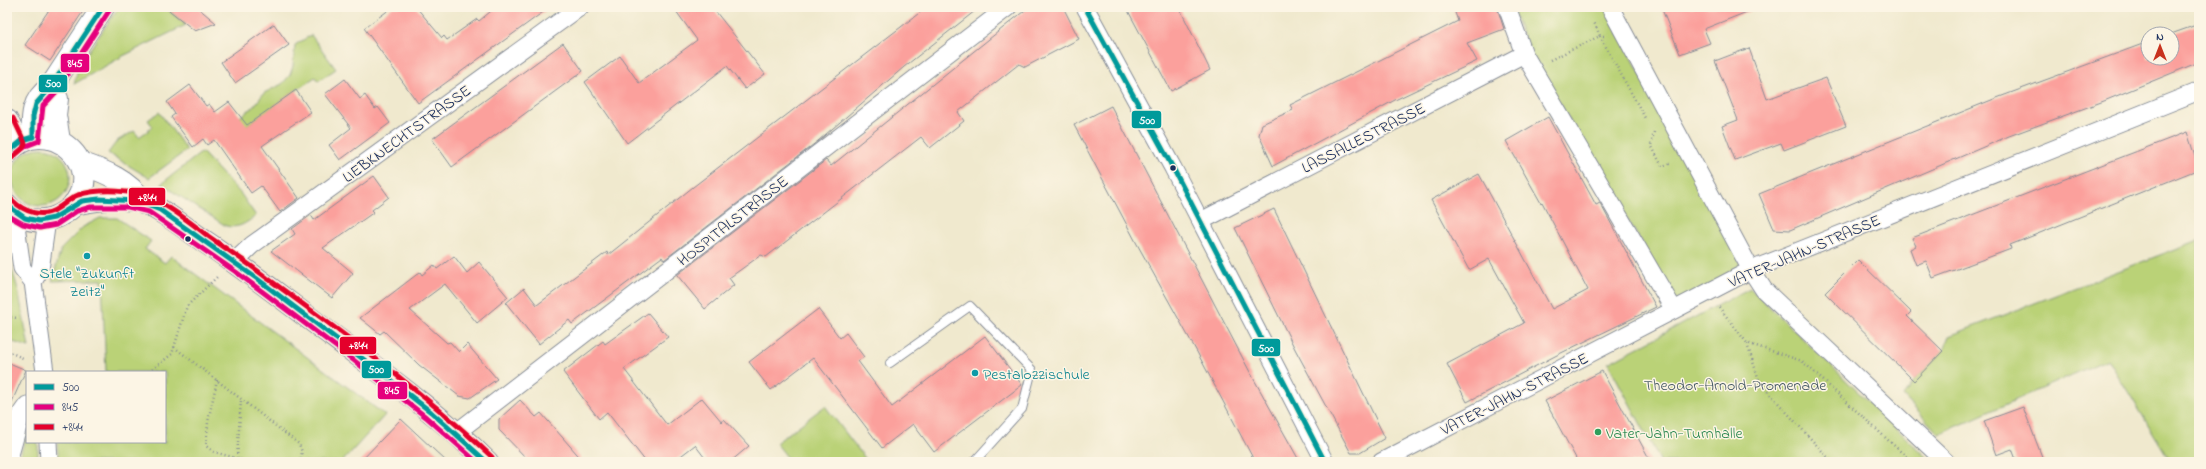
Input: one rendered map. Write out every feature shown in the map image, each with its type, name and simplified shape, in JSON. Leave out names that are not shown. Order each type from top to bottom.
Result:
[{"type":"main road","points":[[19,144],[32,119],[35,106],[41,94],[50,88],[103,7]]},
{"type":"main road","points":[[50,88],[57,99],[55,115],[58,141]]},
{"type":"main road","points":[[7,121],[19,144]]},
{"type":"main road","points":[[19,144],[46,137],[58,141],[71,150],[80,163],[82,184],[74,204]]},
{"type":"main road","points":[[80,163],[104,172],[134,189],[144,203],[234,262],[457,432],[487,462]]},
{"type":"main road","points":[[10,208],[30,220],[47,220],[59,216],[74,204],[106,198],[144,203]]},
{"type":"street","name":"LIEBKNECHTSTRASSE","points":[[234,262],[252,245],[580,7]]},
{"type":"street","name":"HOSPITALSTRASSE","points":[[457,432],[1008,7]]},
{"type":"street","points":[[1085,7],[1201,221],[1325,462]]},
{"type":"street","points":[[1507,7],[1524,54],[1674,310]]},
{"type":"street","points":[[1610,7],[1751,270],[1764,290],[1946,462]]},
{"type":"street","name":"LASSALLESTRASSE","points":[[1201,221],[1524,54]]},
{"type":"street","name":"VATER-JAHN-STRASSE","points":[[1381,462],[1751,270],[2199,91]]},
{"type":"street","points":[[10,208],[22,268],[33,282],[45,370]]},
{"type":"street","points":[[33,282],[40,270],[47,220]]},
{"type":"street","points":[[8,462],[22,412],[26,406]]},
{"type":"street","points":[[48,443],[49,462]]},
{"type":"lane","points":[[890,363],[970,306],[1032,370],[1022,409],[974,462]]},
{"type":"path","points":[[1548,62],[1600,36],[1591,14]]},
{"type":"path","points":[[150,371],[172,354],[187,306],[234,262]]},
{"type":"path","points":[[1707,293],[1747,343],[1760,383],[1832,462]]},
{"type":"path","points":[[1747,343],[1802,361],[1912,462]]},
{"type":"path","points":[[174,347],[299,444],[302,452],[300,462]]},
{"type":"path","points":[[217,380],[208,422],[206,446],[214,452],[250,462]]},
{"type":"path","points":[[237,458],[241,399]]},
{"type":"green space","points":[[119,7],[165,7],[186,25],[123,56],[74,84],[79,65]]},
{"type":"green space","points":[[1512,7],[1605,7],[1743,267],[1677,303],[1527,48]]},
{"type":"green space","points":[[311,35],[336,69],[318,81],[315,77],[239,131],[234,122],[254,106],[264,93],[282,84],[290,75],[293,66],[295,45]]},
{"type":"green space","points":[[159,112],[187,150],[149,178],[108,153],[117,141],[134,131],[139,137],[153,127],[148,120]]},
{"type":"green space","points":[[41,148],[52,150],[62,156],[68,166],[70,177],[68,188],[62,198],[52,204],[41,206],[30,204],[20,198],[14,188],[12,177],[14,166],[20,156],[30,150]]},
{"type":"green space","points":[[202,152],[241,194],[256,216],[239,226],[226,226],[161,184]]},
{"type":"green space","points":[[100,218],[117,218],[151,241],[145,249],[165,263],[171,256],[385,415],[342,462],[59,462],[57,443],[166,443],[166,371],[106,371],[102,280],[52,281],[61,249],[83,227]]},
{"type":"green space","points":[[2199,240],[2199,462],[2171,462],[2108,359],[1939,434],[1903,396],[1914,381],[1943,351],[1949,336]]},
{"type":"green space","points":[[7,254],[18,289],[29,347],[7,340]]},
{"type":"green space","name":"Theodor-Arnold-Promenade","points":[[1750,288],[1931,462],[1661,462],[1608,363]]},
{"type":"green space","points":[[825,406],[868,462],[791,462],[776,443]]},
{"type":"green space","points":[[26,437],[26,443],[38,443],[38,462],[18,462]]},
{"type":"building","points":[[51,7],[86,7],[50,61],[25,45]]},
{"type":"building","points":[[165,7],[197,7],[216,23],[195,31]]},
{"type":"building","points":[[393,7],[416,7],[442,38],[444,36],[447,40],[477,19],[479,21],[496,7],[550,7],[418,103],[364,28]]},
{"type":"building","points":[[673,7],[712,7],[765,74],[745,89],[727,66],[627,143],[585,82],[620,56],[639,83],[697,40]]},
{"type":"building","points":[[927,7],[980,7],[904,67],[818,141],[664,260],[662,257],[572,324],[569,320],[539,344],[506,303],[524,288],[537,305],[607,252],[608,255],[693,187]]},
{"type":"building","points":[[1029,7],[1063,7],[1079,39],[1025,67],[1019,64],[958,112],[964,121],[930,148],[921,137],[766,257],[761,255],[729,278],[734,285],[705,309],[677,275],[826,160],[831,166]]},
{"type":"building","points":[[1126,7],[1179,7],[1210,70],[1171,91]]},
{"type":"building","points":[[1453,7],[1497,7],[1504,29],[1467,43],[1477,61],[1395,100],[1273,166],[1259,135],[1262,124],[1293,110],[1290,105],[1458,21]]},
{"type":"building","points":[[1661,7],[1757,8],[1704,29],[1710,43],[1680,54]]},
{"type":"building","points":[[274,24],[289,45],[235,83],[221,62]]},
{"type":"building","points":[[2199,24],[2199,62],[2104,101],[2009,136],[1790,230],[1774,229],[1759,194],[1994,99],[2140,45],[2140,66],[2180,66],[2180,31]]},
{"type":"building","points":[[563,43],[583,71],[452,167],[432,139]]},
{"type":"building","points":[[1749,48],[1767,99],[1826,78],[1846,126],[1784,150],[1781,143],[1735,160],[1722,126],[1738,120],[1715,61]]},
{"type":"building","points":[[345,79],[360,99],[365,95],[375,109],[378,107],[390,123],[340,160],[329,145],[351,128],[325,94]]},
{"type":"building","points":[[190,85],[206,106],[209,104],[215,112],[229,102],[247,125],[296,90],[311,112],[262,146],[299,198],[280,212],[261,186],[251,193],[214,140],[207,145],[203,139],[193,147],[171,117],[175,114],[167,102]]},
{"type":"building","points":[[1111,106],[1251,374],[1300,462],[1255,462],[1197,352],[1137,244],[1074,125]]},
{"type":"building","points":[[1548,117],[1596,205],[1600,203],[1656,307],[1557,355],[1467,402],[1447,364],[1524,323],[1489,259],[1469,270],[1431,200],[1479,174],[1552,309],[1588,290],[1542,202],[1541,203],[1506,141]]},
{"type":"building","points":[[2187,132],[2199,169],[2010,245],[2011,249],[1933,278],[1926,261],[1916,265],[1910,249],[1916,246],[1912,238]]},
{"type":"building","points":[[374,176],[389,197],[372,210],[374,212],[323,248],[353,273],[332,298],[271,251],[295,234],[292,229],[311,215],[314,220]]},
{"type":"building","points":[[1274,209],[1385,438],[1360,453],[1351,453],[1295,349],[1235,228]]},
{"type":"building","points":[[454,256],[467,273],[479,262],[508,297],[477,323],[445,284],[410,310],[447,343],[450,342],[459,352],[467,344],[497,379],[470,398],[459,396],[419,365],[384,331],[380,334],[360,318],[420,272],[422,275],[434,265],[437,269]]},
{"type":"building","points":[[1858,260],[1911,312],[1907,316],[1943,351],[1914,381],[1825,293]]},
{"type":"building","name":"Pestalozzischule","points":[[818,309],[840,338],[846,333],[864,357],[858,361],[892,407],[985,336],[1022,385],[934,452],[913,424],[882,448],[813,358],[771,390],[749,362]]},
{"type":"building","points":[[648,313],[668,337],[624,369],[667,425],[702,398],[722,422],[724,419],[749,446],[730,462],[708,462],[695,445],[673,462],[646,462],[607,412],[599,419],[563,372],[603,341],[605,344]]},
{"type":"building","points":[[7,362],[26,370],[7,413]]},
{"type":"building","name":"Vater-Jahn-Turnhalle","points":[[1602,371],[1651,462],[1578,462],[1545,401]]},
{"type":"building","points":[[520,400],[536,417],[541,413],[584,462],[530,462],[499,430],[499,419]]},
{"type":"building","points":[[2023,407],[2044,462],[2017,462],[2012,449],[1996,455],[1984,421]]},
{"type":"building","points":[[401,419],[447,462],[360,462]]},
{"type":"transit line","name":"500","points":[[7,153],[23,140],[33,137],[33,116],[36,104],[50,88],[103,7]]},
{"type":"transit line","name":"500","points":[[1085,7],[1173,168],[1325,462]]},
{"type":"transit line","name":"845","points":[[11,158],[26,146],[39,141],[43,106],[56,92],[109,11]]},
{"type":"transit line","name":"+844","points":[[12,158],[23,148],[25,143],[13,118]]},
{"type":"transit line","name":"+844","points":[[12,200],[22,208],[34,213],[46,213],[52,211],[78,195],[97,191],[127,192],[155,200],[182,216],[325,320],[410,386],[492,457]]},
{"type":"transit line","name":"500","points":[[7,205],[25,218],[39,221],[54,218],[82,201],[99,199],[137,201],[160,210],[256,278],[371,365],[431,412],[487,462]]},
{"type":"transit line","name":"845","points":[[7,215],[23,224],[40,228],[56,225],[77,211],[91,207],[128,207],[149,212],[236,272],[347,355],[426,417],[477,462]]},
{"type":"place","name":"Stele \"Zukunft Zeitz\"","points":[[87,256]]},
{"type":"place","name":"Pestalozzischule","points":[[975,373]]},
{"type":"place","name":"Vater-Jahn-Turnhalle","points":[[1598,432]]}]
